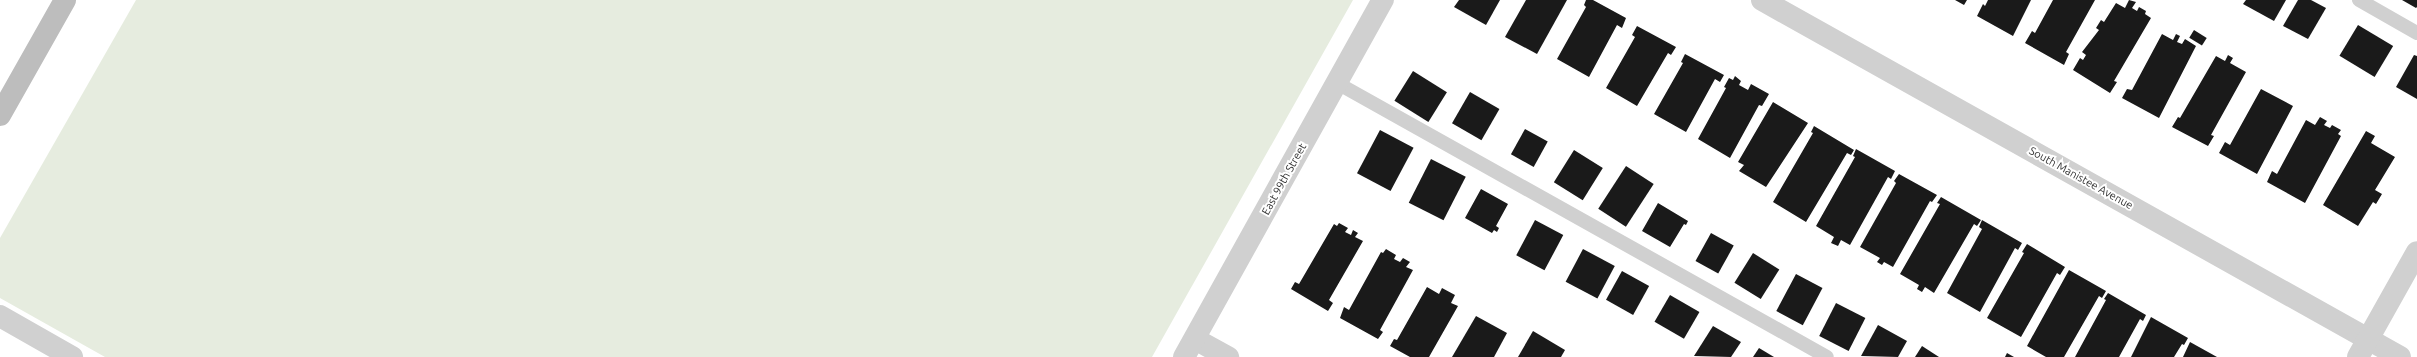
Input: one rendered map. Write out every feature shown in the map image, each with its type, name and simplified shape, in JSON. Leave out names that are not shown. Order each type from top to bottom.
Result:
[{"type":"main road","points":[[0,115],[65,0]]},
{"type":"street","name":"East 99th Street","points":[[1189,348],[1383,0]]},
{"type":"street","name":"South Manistee Avenue","points":[[1762,0],[2363,348],[2400,357]]},
{"type":"street","points":[[2363,348],[2417,252]]},
{"type":"street","points":[[0,316],[72,357]]},
{"type":"street","points":[[1189,348],[1228,357]]},
{"type":"lane","points":[[2359,0],[2417,33]]},
{"type":"lane","points":[[1337,83],[1827,357]]},
{"type":"shaded area","points":[[136,0],[1353,0],[1152,357],[105,357],[0,298],[0,238]]},
{"type":"building","points":[[1459,0],[1500,0],[1486,25],[1454,7]]},
{"type":"building","points":[[1526,0],[1567,0],[1537,54],[1505,37]]},
{"type":"building","points":[[1586,0],[1593,0],[1626,18],[1622,28],[1617,25],[1589,77],[1557,59],[1586,7],[1584,5]]},
{"type":"building","points":[[1955,0],[1967,0],[1964,5]]},
{"type":"building","points":[[1988,0],[2031,0],[2013,36],[1977,16],[1983,4],[1985,6]]},
{"type":"building","points":[[2053,0],[2095,0],[2066,52],[2069,54],[2064,65],[2025,43],[2032,31],[2035,33]]},
{"type":"building","points":[[2129,0],[2136,2],[2132,8],[2137,11],[2139,7],[2146,11],[2145,14],[2151,18],[2114,81],[2117,82],[2110,93],[2073,70],[2080,58],[2083,60],[2086,55],[2082,52],[2099,30],[2096,28],[2101,20],[2104,22],[2116,3],[2125,8]]},
{"type":"building","points":[[2246,0],[2286,0],[2274,21],[2243,4]]},
{"type":"building","points":[[2298,0],[2311,0],[2326,8],[2308,39],[2283,26]]},
{"type":"building","points":[[2402,0],[2417,0],[2417,7],[2416,8]]},
{"type":"building","points":[[2358,25],[2393,46],[2375,77],[2339,56]]},
{"type":"building","points":[[1637,26],[1676,47],[1671,55],[1668,53],[1637,106],[1606,88],[1635,37],[1632,35]]},
{"type":"building","points":[[2194,30],[2207,38],[2202,46],[2189,38]]},
{"type":"building","points":[[2162,34],[2173,40],[2176,34],[2180,36],[2177,42],[2182,44],[2185,39],[2196,46],[2159,118],[2122,98],[2127,89],[2132,90]]},
{"type":"building","points":[[1685,54],[1724,75],[1720,82],[1715,79],[1686,132],[1654,114],[1683,63],[1681,62]]},
{"type":"building","points":[[2228,55],[2233,58],[2230,63],[2246,72],[2211,135],[2214,136],[2208,146],[2172,127],[2178,117],[2180,118],[2216,56],[2225,61]]},
{"type":"building","points":[[2414,55],[2417,56],[2417,99],[2396,87]]},
{"type":"building","points":[[1413,71],[1447,92],[1428,122],[1394,101]]},
{"type":"building","points":[[1735,76],[1741,81],[1739,85],[1748,90],[1751,84],[1769,94],[1762,106],[1759,105],[1730,158],[1698,139],[1726,88],[1724,87],[1729,78],[1733,80]]},
{"type":"building","points":[[2261,89],[2293,106],[2257,174],[2219,153],[2225,142],[2230,145]]},
{"type":"building","points":[[1470,92],[1499,109],[1481,140],[1452,123]]},
{"type":"building","points":[[1773,102],[1808,123],[1766,187],[1739,171],[1744,165],[1738,162]]},
{"type":"building","points":[[2320,117],[2327,121],[2324,125],[2330,128],[2332,125],[2341,130],[2338,134],[2341,136],[2305,203],[2267,182],[2272,171],[2277,174],[2306,120],[2315,125]]},
{"type":"building","points":[[1814,126],[1854,150],[1851,155],[1847,153],[1806,222],[1773,202],[1813,133],[1811,132]]},
{"type":"building","points":[[1525,129],[1548,142],[1534,167],[1511,154]]},
{"type":"building","points":[[1380,130],[1414,148],[1391,191],[1357,173]]},
{"type":"building","points":[[2366,131],[2375,136],[2371,143],[2395,157],[2375,190],[2382,194],[2376,204],[2373,202],[2358,226],[2323,205]]},
{"type":"building","points":[[1856,149],[1895,171],[1891,179],[1888,177],[1850,245],[1841,240],[1838,246],[1831,243],[1834,237],[1816,226],[1855,157],[1853,156]]},
{"type":"building","points":[[1574,150],[1603,168],[1583,200],[1554,182]]},
{"type":"building","points":[[1431,159],[1466,177],[1444,220],[1409,203]]},
{"type":"building","points":[[1626,166],[1654,184],[1626,227],[1598,209]]},
{"type":"building","points":[[1899,174],[1937,195],[1932,202],[1930,201],[1893,267],[1884,262],[1882,265],[1877,262],[1880,258],[1860,247],[1896,183],[1894,181]]},
{"type":"building","points":[[1481,189],[1508,204],[1496,226],[1499,228],[1497,232],[1494,230],[1492,233],[1465,218]]},
{"type":"building","points":[[1941,197],[1981,220],[1977,226],[1974,224],[1934,293],[1925,287],[1922,292],[1917,289],[1919,285],[1900,274],[1940,204],[1937,203]]},
{"type":"building","points":[[1658,203],[1688,221],[1686,225],[1684,224],[1670,247],[1642,231]]},
{"type":"building","points":[[1535,220],[1563,235],[1544,270],[1516,255]]},
{"type":"building","points":[[1982,220],[2022,243],[2018,250],[2015,248],[1980,312],[1947,293],[1982,229],[1979,227]]},
{"type":"building","points":[[1339,223],[1348,228],[1345,232],[1351,235],[1353,230],[1358,233],[1355,237],[1363,241],[1329,300],[1333,303],[1328,311],[1291,289],[1295,282],[1299,284],[1334,224],[1337,226]]},
{"type":"building","points":[[1711,233],[1734,246],[1718,274],[1695,261]]},
{"type":"building","points":[[2027,244],[2065,267],[2060,275],[2057,273],[2021,337],[1987,318],[2024,253],[2022,252]]},
{"type":"building","points":[[1386,249],[1396,255],[1394,259],[1400,262],[1403,258],[1410,262],[1406,267],[1413,270],[1380,330],[1383,332],[1378,339],[1340,318],[1344,307],[1349,310],[1381,252],[1383,253]]},
{"type":"building","points":[[1583,249],[1615,266],[1597,299],[1566,282]]},
{"type":"building","points":[[1753,253],[1779,269],[1761,299],[1734,283]]},
{"type":"building","points":[[2069,270],[2106,291],[2102,298],[2099,296],[2064,357],[2046,357],[2027,346]]},
{"type":"building","points":[[1622,271],[1649,286],[1633,315],[1606,300]]},
{"type":"building","points":[[1796,274],[1822,288],[1803,325],[1776,311]]},
{"type":"building","points":[[1427,287],[1439,294],[1442,288],[1455,295],[1451,303],[1458,306],[1429,357],[1410,357],[1390,346],[1394,339],[1397,340]]},
{"type":"building","points":[[2108,293],[2146,315],[2143,321],[2140,319],[2119,357],[2075,357],[2106,300],[2104,299]]},
{"type":"building","points":[[1670,295],[1699,312],[1684,339],[1654,322]]},
{"type":"building","points":[[1836,303],[1865,318],[1849,351],[1819,336]]},
{"type":"building","points":[[1476,316],[1507,333],[1494,357],[1452,357]]},
{"type":"building","points":[[2151,317],[2188,338],[2184,345],[2182,344],[2174,357],[2131,357]]},
{"type":"building","points":[[1878,325],[1907,341],[1898,357],[1861,356]]},
{"type":"building","points":[[1713,326],[1741,342],[1731,357],[1694,356]]},
{"type":"building","points":[[1533,331],[1565,350],[1561,357],[1518,357]]},
{"type":"building","points":[[2190,342],[2217,357],[2183,357]]},
{"type":"building","points":[[1922,346],[1939,357],[1915,357]]},
{"type":"building","points":[[1759,348],[1774,357],[1753,357]]},
{"type":"building","points":[[2007,353],[2014,357],[2005,357]]}]
